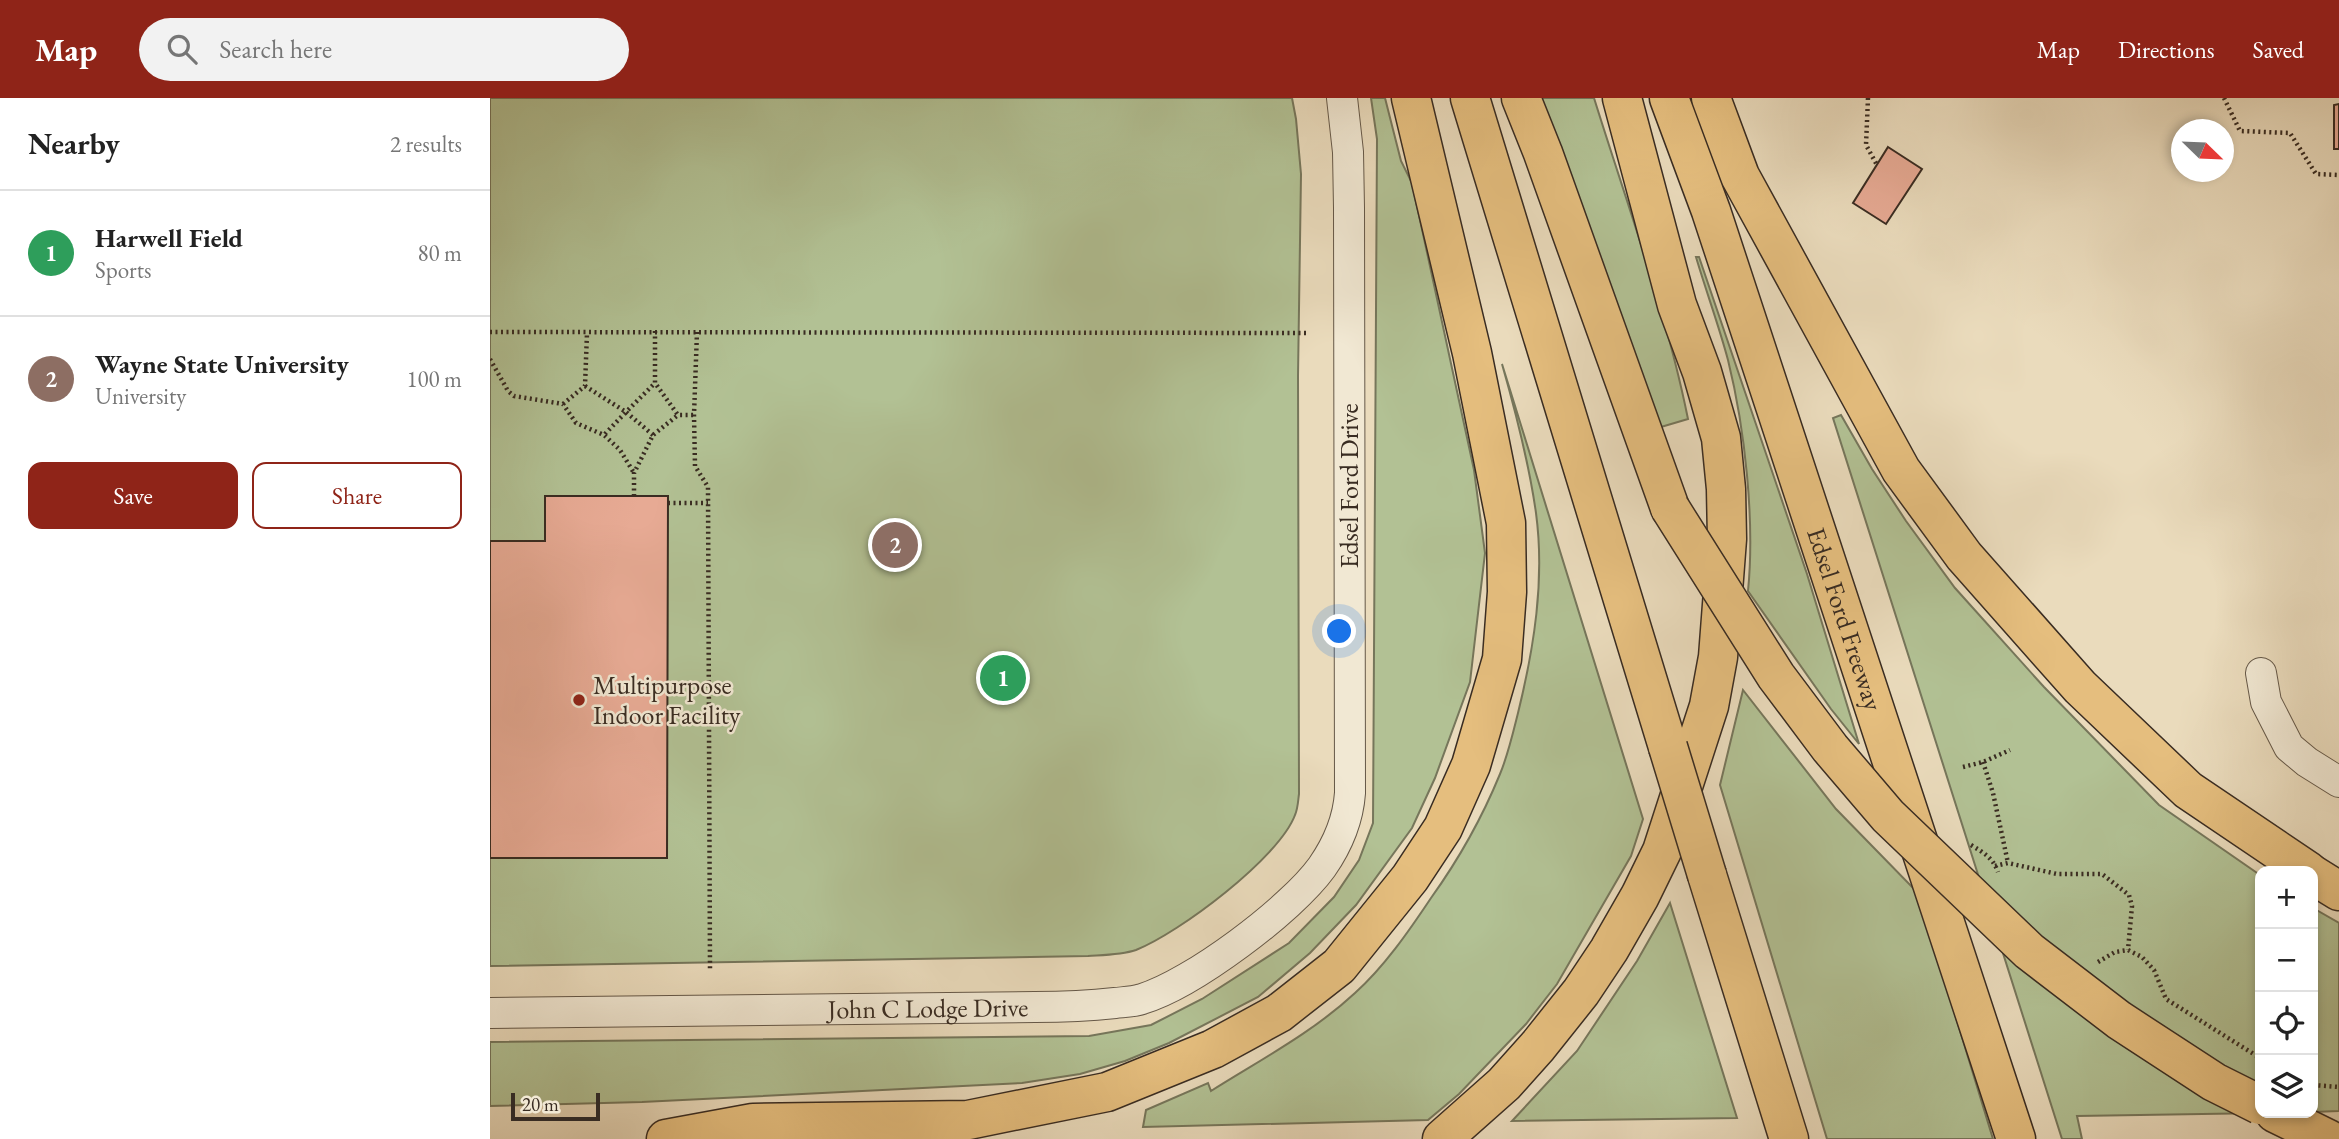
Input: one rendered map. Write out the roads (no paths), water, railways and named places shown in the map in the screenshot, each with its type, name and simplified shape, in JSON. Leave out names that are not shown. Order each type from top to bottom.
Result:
[{"type":"highway","points":[[666,1139],[752,1123],[968,1120],[1107,1092],[1213,1049],[1279,1013],[1339,966],[1410,878],[1443,828],[1471,765],[1502,659],[1507,592],[1506,523],[1472,353],[1411,98]]},
{"type":"highway","points":[[1470,98],[1788,1139]]},
{"type":"highway","points":[[1521,98],[1670,508],[1776,676],[1830,748],[1888,816],[2029,951],[2119,1020],[2214,1082],[2255,1102]]},
{"type":"highway","points":[[1442,1139],[1504,1084],[1538,1046],[1581,992],[1640,896],[1662,851],[1709,706],[1718,657],[1727,539],[1721,438],[1702,372],[1677,305],[1622,98]]},
{"type":"highway","name":"Edsel Ford Freeway","points":[[1669,98],[1711,211],[2016,1139]]},
{"type":"highway","points":[[1711,98],[1740,176],[1894,457],[1964,556],[2080,688],[2188,790],[2301,866]]},
{"type":"highway","points":[[2318,877],[2339,891]]},
{"type":"highway","points":[[2285,1118],[2328,1139]]},
{"type":"street","name":"Edsel Ford Drive","points":[[1321,868],[1343,831],[1349,813],[1350,793],[1349,208],[1348,152],[1342,98]]},
{"type":"street","points":[[2261,673],[2266,702],[2289,747],[2339,782]]},
{"type":"street","name":"John C Lodge Drive","points":[[490,1013],[1086,1006],[1140,1000],[1192,975],[1237,944],[1283,907],[1321,868]]},
{"type":"place","name":"Wayne State University","points":[[895,545]]},
{"type":"place","name":"Harwell Field","points":[[1003,678]]},
{"type":"place","name":"Multipurpose Indoor Facility","points":[[579,700]]}]
